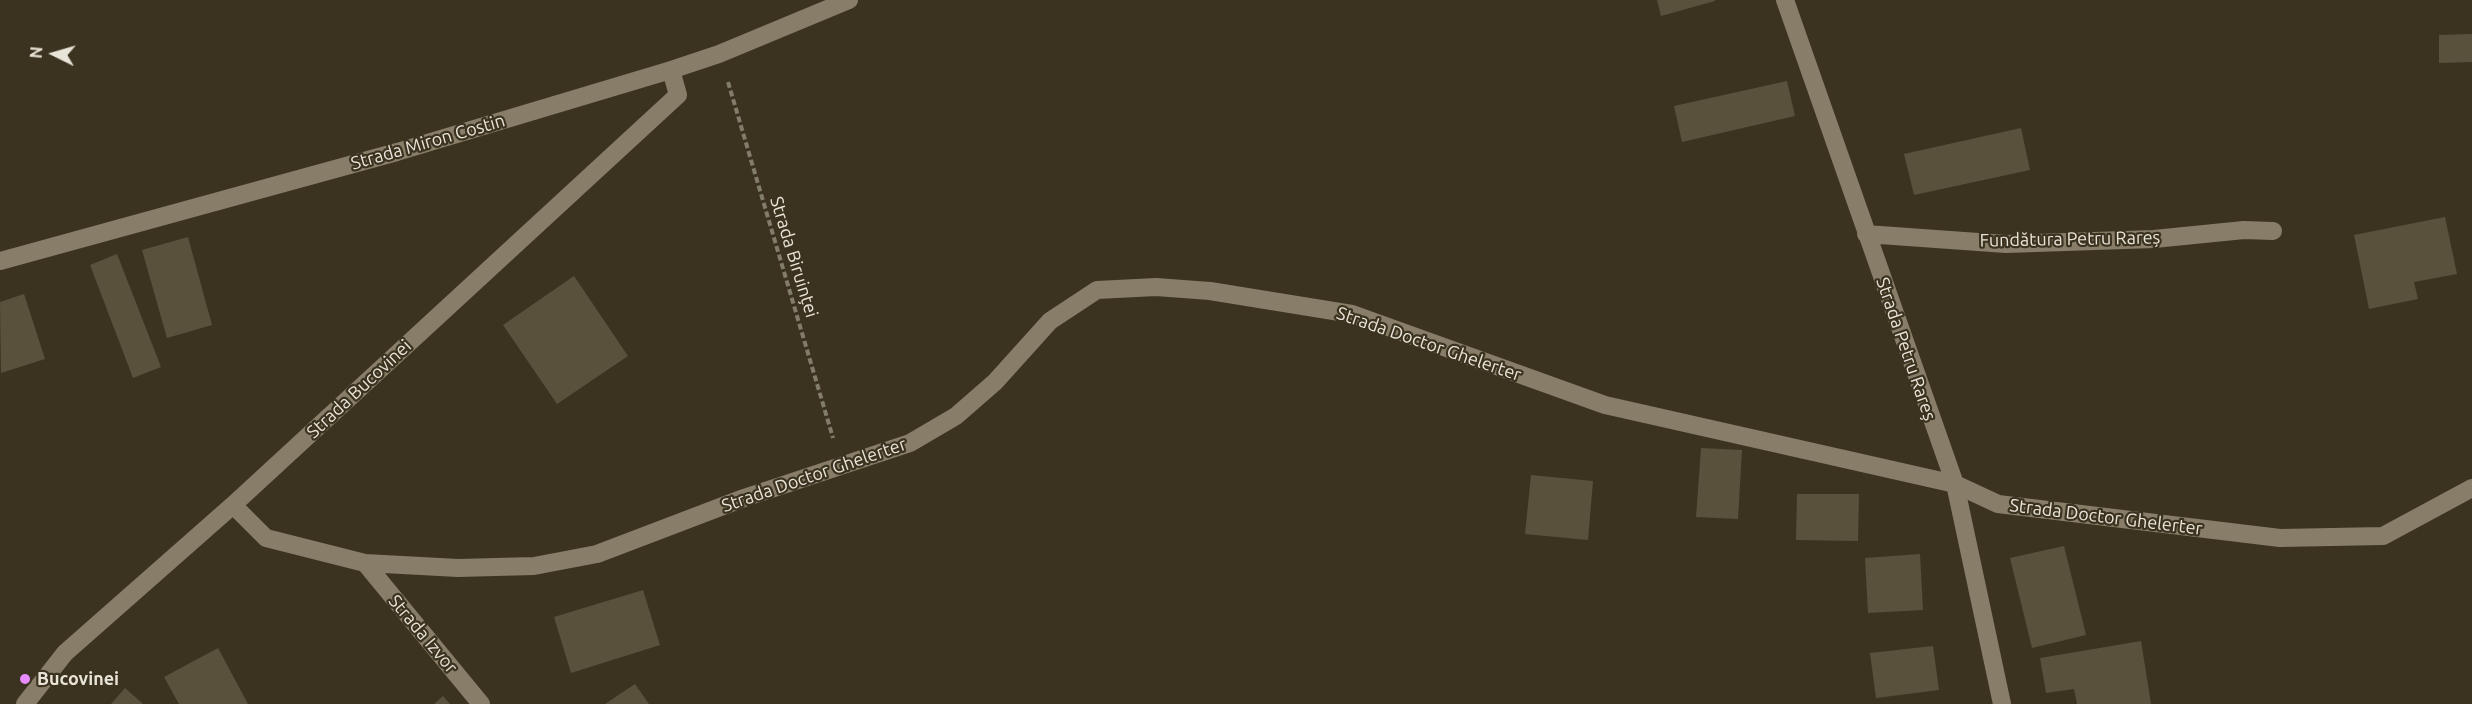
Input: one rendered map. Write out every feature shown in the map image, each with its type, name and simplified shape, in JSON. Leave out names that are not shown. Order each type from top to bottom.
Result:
[{"type":"street","name":"Strada Miron Costin","points":[[0,261],[398,152],[671,70],[719,54],[849,0]]},
{"type":"street","name":"Strada Petru Rareș","points":[[1785,0],[1955,484],[2002,704]]},
{"type":"street","name":"Strada Bucovinei","points":[[26,704],[65,653],[233,505],[678,95],[671,70]]},
{"type":"street","name":"Fundătura Petru Rareș","points":[[1866,234],[2006,244],[2154,239],[2244,230],[2273,231]]},
{"type":"street","name":"Strada Doctor Ghelerter","points":[[233,505],[266,538],[365,563],[458,568],[534,566],[597,554],[744,498],[910,443],[956,416],[995,382],[1050,321],[1097,290],[1156,287],[1210,291],[1352,314],[1605,405],[1955,484],[1998,504],[2280,538],[2383,536],[2472,488]]},
{"type":"street","name":"Strada Izvor","points":[[365,563],[481,704]]},
{"type":"path","name":"Strada Biruinței","points":[[719,54],[842,467]]},
{"type":"building","points":[[1657,0],[1715,0],[1715,1],[1661,16]]},
{"type":"building","points":[[2472,34],[2472,62],[2439,63],[2439,35]]},
{"type":"building","points":[[1787,81],[1795,116],[1682,142],[1674,106]]},
{"type":"building","points":[[2021,128],[2030,170],[1914,195],[1904,154]]},
{"type":"building","points":[[2445,217],[2457,274],[2414,282],[2418,299],[2369,309],[2354,235]]},
{"type":"building","points":[[188,237],[212,325],[167,338],[142,250]]},
{"type":"building","points":[[117,254],[161,367],[133,378],[90,265]]},
{"type":"building","points":[[574,276],[628,356],[557,404],[503,325]]},
{"type":"building","points":[[24,294],[45,359],[1,373],[0,302]]},
{"type":"building","points":[[1701,448],[1742,450],[1738,519],[1696,517]]},
{"type":"building","points":[[1531,475],[1593,481],[1588,540],[1525,534]]},
{"type":"building","points":[[1797,494],[1859,494],[1858,541],[1796,540]]},
{"type":"building","points":[[2064,546],[2086,635],[2032,648],[2010,558]]},
{"type":"building","points":[[1920,554],[1923,610],[1868,613],[1865,558]]},
{"type":"building","points":[[643,590],[660,645],[571,673],[554,617]]},
{"type":"building","points":[[2141,641],[2151,704],[2077,704],[2074,689],[2046,693],[2040,658]]},
{"type":"building","points":[[1933,646],[1939,690],[1876,698],[1870,653]]},
{"type":"building","points":[[218,648],[248,704],[179,704],[164,677]]},
{"type":"building","points":[[635,684],[649,704],[605,704]]},
{"type":"building","points":[[125,688],[143,704],[111,704]]},
{"type":"building","points":[[443,696],[450,704],[434,704]]},
{"type":"place","name":"Bucovinei","points":[[25,679]]}]
